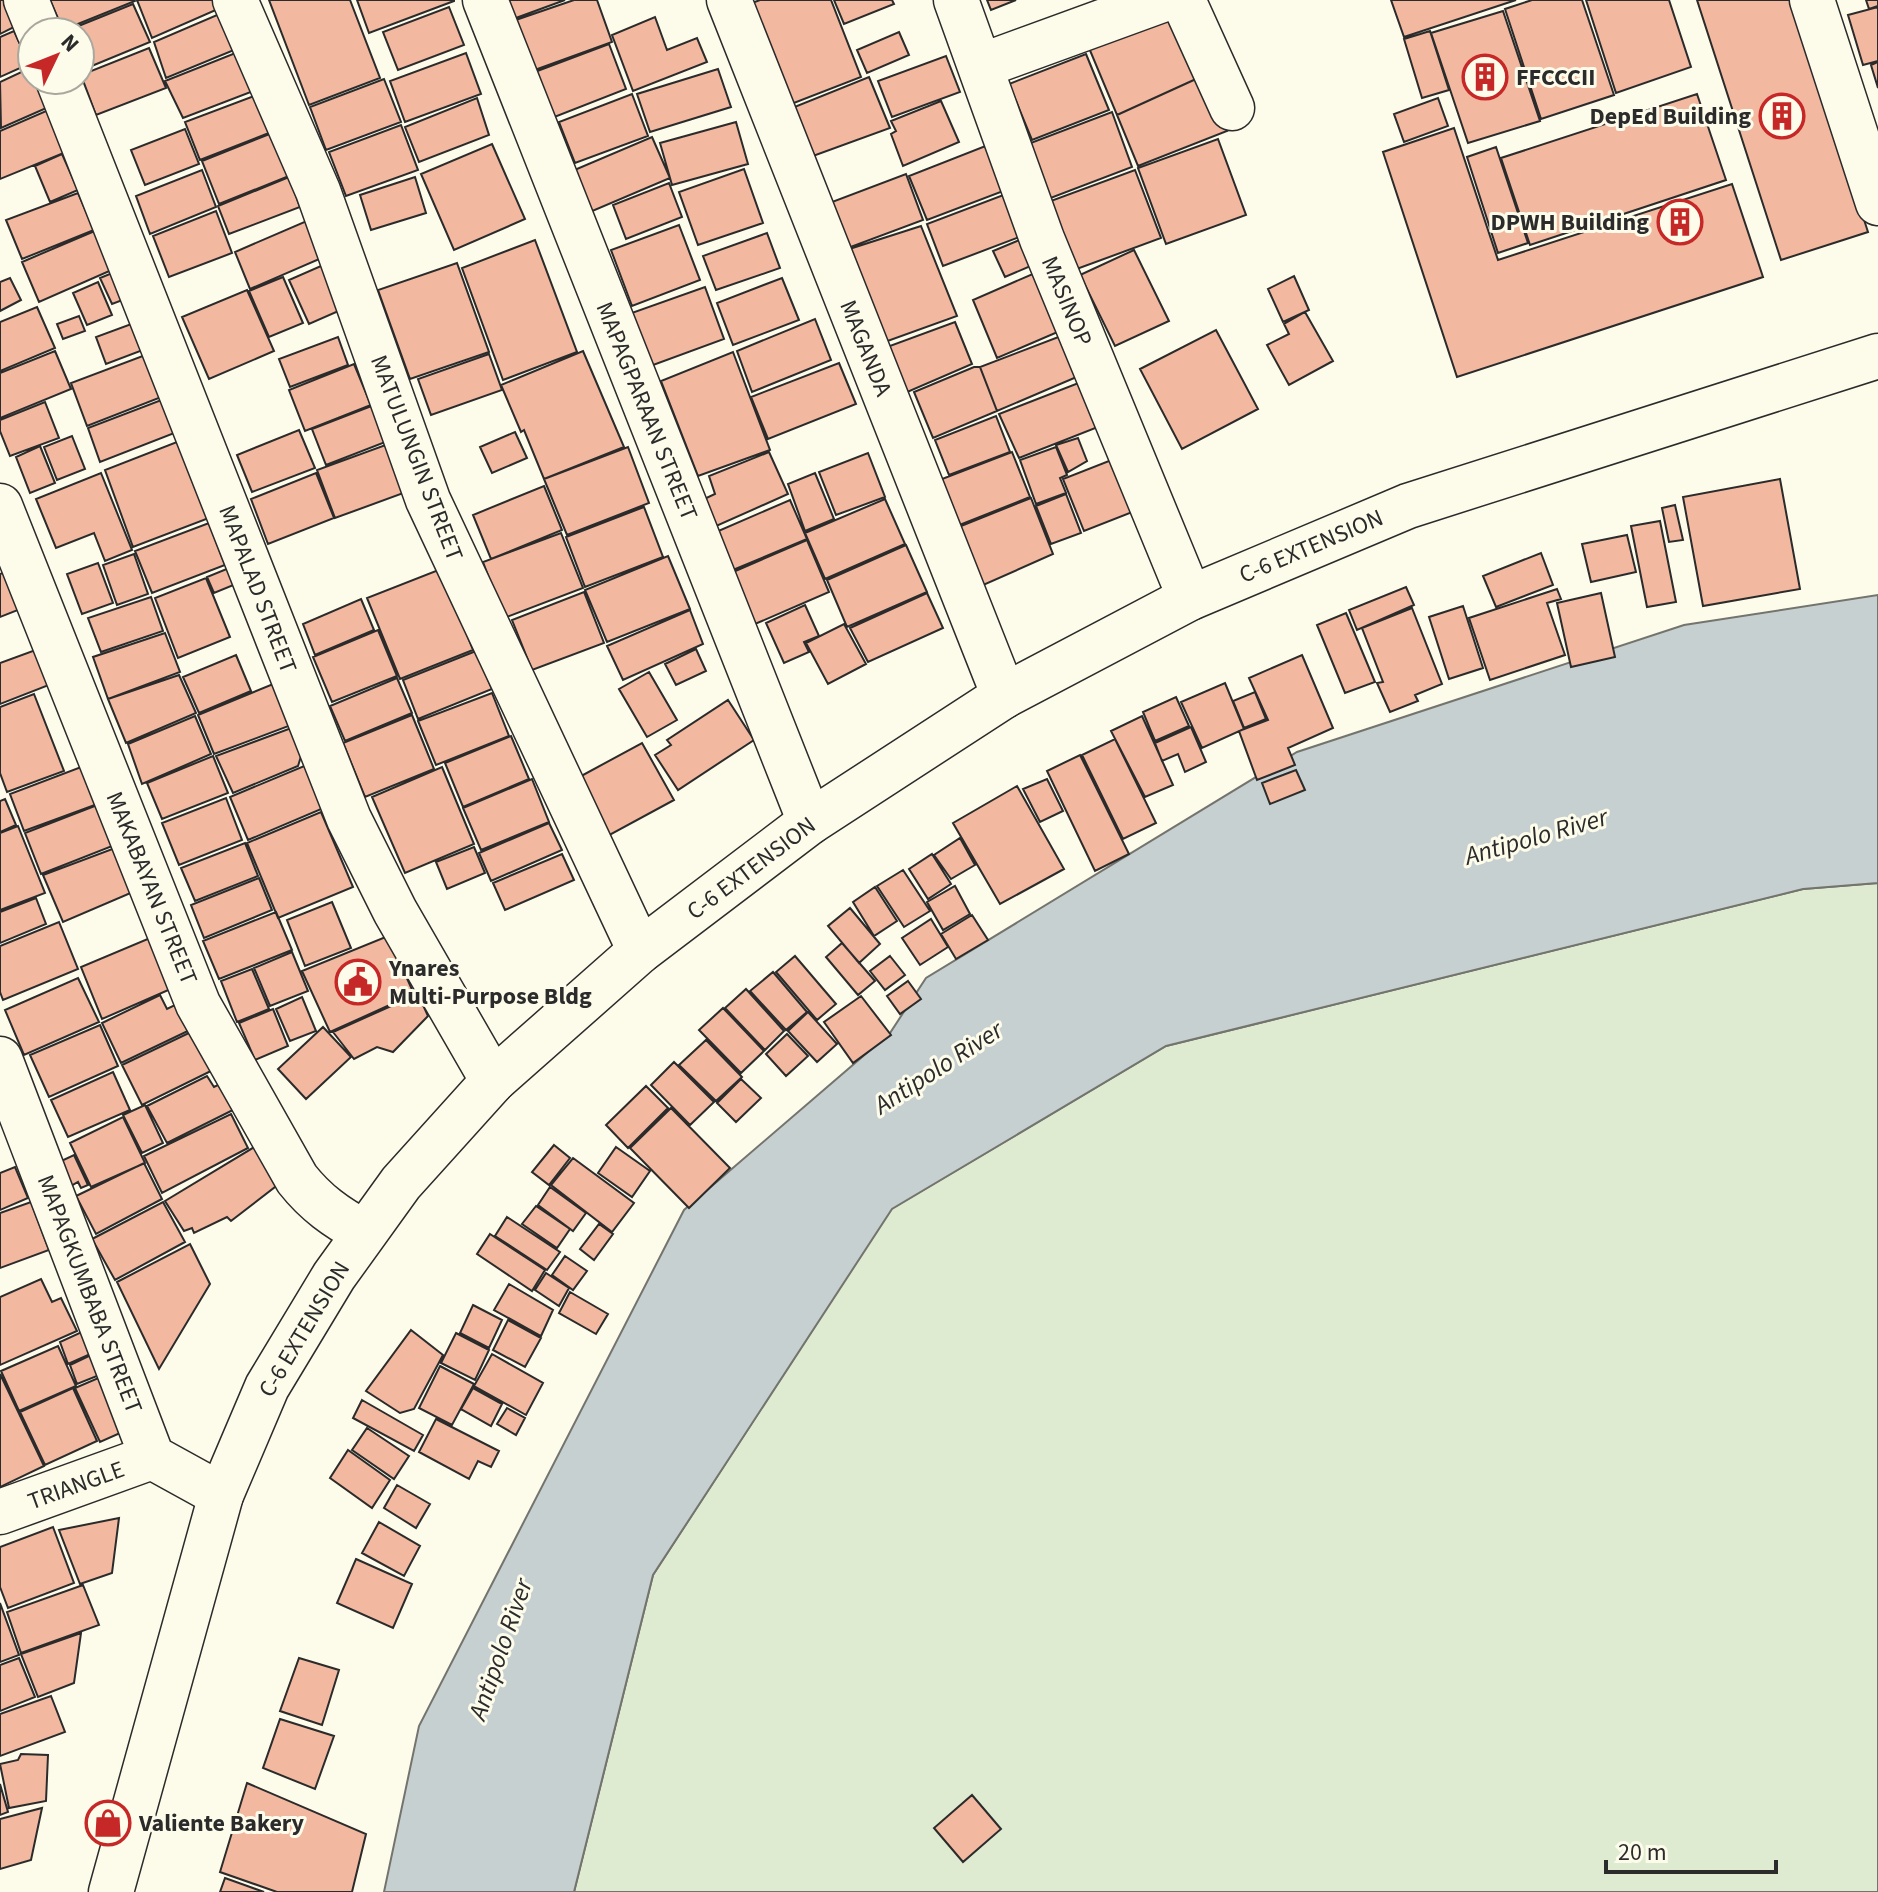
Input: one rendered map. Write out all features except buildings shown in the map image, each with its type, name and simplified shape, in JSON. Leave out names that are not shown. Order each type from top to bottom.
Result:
[{"type":"street","name":"MATULUNGIN STREET","points":[[235,0],[318,191],[428,500],[640,951]]},
{"type":"street","name":"MAPAGPARAAN STREET","points":[[485,0],[810,822]]},
{"type":"street","name":"MAGANDA","points":[[729,0],[1004,696]]},
{"type":"street","name":"MASINOP","points":[[956,0],[1042,239],[1190,598]]},
{"type":"street","points":[[981,66],[1162,0]]},
{"type":"street","points":[[1183,0],[1232,108]]},
{"type":"street","points":[[1812,0],[1878,203]]},
{"type":"street","name":"MAPALAD STREET","points":[[64,96],[349,819],[395,911],[493,1081]]},
{"type":"street","name":"C-6 EXTENSION","points":[[111,1892],[221,1495],[267,1387],[363,1232],[401,1183],[493,1081],[640,951],[810,822],[1004,696],[1190,598],[1408,506],[1878,356]]},
{"type":"street","name":"MAKABAYAN STREET","points":[[0,506],[198,1004],[297,1179],[311,1197],[332,1215],[363,1232]]},
{"type":"street","name":"MAPAGKUMBABA STREET","points":[[0,1059],[152,1457]]},
{"type":"street","points":[[152,1457],[221,1495]]},
{"type":"street","name":"TRIANGLE","points":[[0,1512],[152,1457]]},
{"type":"green space","points":[[1878,883],[1878,1892],[574,1892],[653,1575],[891,1209],[1166,1046],[1803,889]]},
{"type":"water","name":"Antipolo River","points":[[1878,595],[1878,883],[1803,889],[1166,1046],[892,1209],[653,1575],[574,1892],[384,1892],[419,1726],[684,1210],[890,1033],[926,978],[1297,752],[1684,625]]},
{"type":"place","name":"FFCCCII","points":[[1485,77]]},
{"type":"place","name":"DepEd Building","points":[[1782,116]]},
{"type":"place","name":"DPWH Building","points":[[1680,222]]},
{"type":"place","name":"Ynares Multi-Purpose Bldg","points":[[358,982]]},
{"type":"place","name":"Valiente Bakery","points":[[108,1823]]}]
